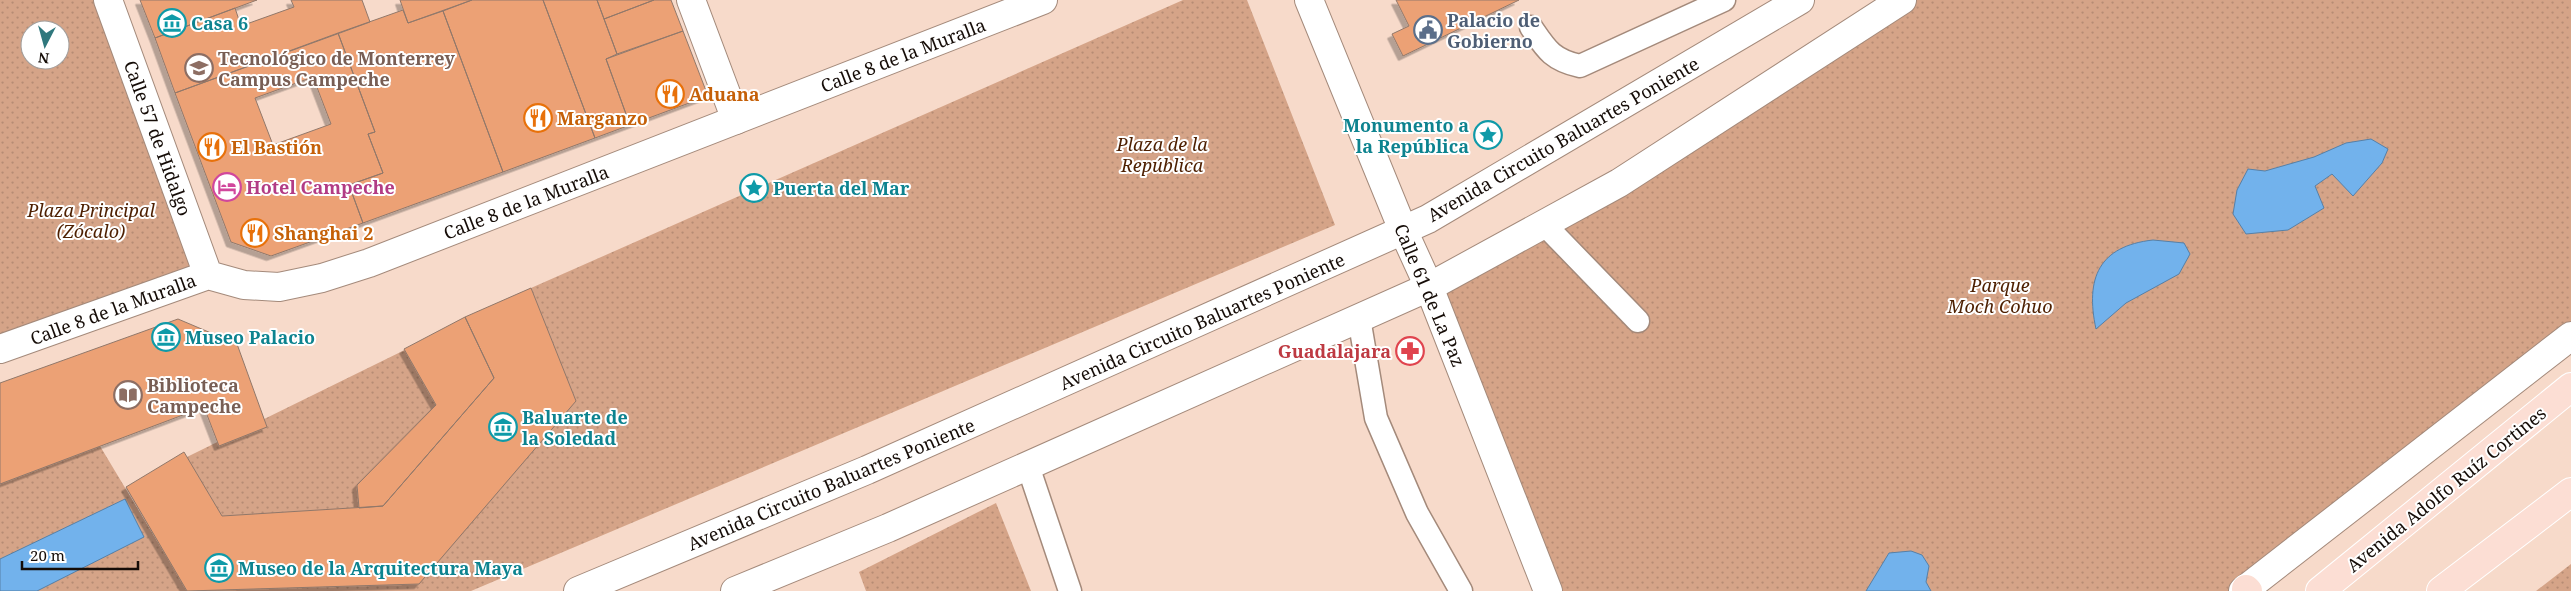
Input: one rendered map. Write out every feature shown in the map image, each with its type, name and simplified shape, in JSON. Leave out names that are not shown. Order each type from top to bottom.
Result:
[{"type":"main road","name":"Calle 57 de Hidalgo","points":[[108,0],[208,275]]},
{"type":"main road","points":[[691,0],[736,120]]},
{"type":"main road","name":"Calle 8 de la Muralla","points":[[0,349],[208,275],[244,285],[279,287],[322,278],[369,263],[1043,0]]},
{"type":"main road","name":"Calle 61 de La Paz","points":[[1309,0],[1403,230],[1429,287],[1548,591]]},
{"type":"main road","name":"Avenida Circuito Baluartes Poniente","points":[[578,591],[867,470],[1428,219],[1800,0]]},
{"type":"main road","points":[[735,591],[888,528],[1429,287],[1619,183],[1902,0]]},
{"type":"main road","points":[[2246,590],[2571,336]]},
{"type":"main road","name":"Avenida Adolfo Ruíz Cortines","points":[[2320,591],[2571,387]]},
{"type":"main road","points":[[2442,591],[2571,492]]},
{"type":"lane","points":[[1530,27],[1551,55],[1565,63],[1580,66],[1724,0]]},
{"type":"lane","points":[[1544,224],[1638,321]]},
{"type":"lane","points":[[1359,318],[1376,418],[1417,512],[1461,591]]},
{"type":"lane","points":[[1028,466],[1070,591]]},
{"type":"green space","name":"Plaza Principal (Zócalo)","points":[[0,0],[108,0],[208,275],[0,349]]},
{"type":"green space","name":"Plaza de la República","points":[[1183,0],[1247,0],[1335,225],[471,591],[0,591],[0,484],[100,446],[163,551],[126,487],[531,288]]},
{"type":"green space","name":"Parque Moch Cohuo","points":[[1887,0],[2571,0],[2571,336],[2243,591],[1548,591],[1429,287]]},
{"type":"green space","points":[[996,503],[1031,591],[866,591],[859,572]]},
{"type":"green space","points":[[2571,564],[2571,591],[2536,591]]},
{"type":"water","points":[[2371,139],[2388,149],[2382,163],[2353,196],[2332,174],[2315,186],[2324,208],[2288,230],[2246,234],[2233,214],[2237,190],[2248,169],[2265,171],[2314,157],[2346,143]]},
{"type":"water","points":[[2153,240],[2184,243],[2190,254],[2179,274],[2126,303],[2096,329],[2093,294],[2095,280],[2100,268],[2108,257],[2120,249],[2135,243]]},
{"type":"water","points":[[125,499],[144,537],[37,591],[0,591],[0,559]]},
{"type":"water","points":[[1911,551],[1922,555],[1929,566],[1926,582],[1931,591],[1866,591],[1889,553]]},
{"type":"building","name":"Casa 6","points":[[140,0],[257,0],[155,38]]},
{"type":"building","name":"Tecnológico de Monterrey Campus Campeche","points":[[291,0],[362,0],[370,22],[175,93],[155,38],[235,8],[241,26],[294,7]]},
{"type":"building","points":[[400,0],[472,0],[408,23]]},
{"type":"building","points":[[472,0],[543,0],[595,138],[503,172],[443,11]]},
{"type":"building","points":[[543,0],[597,0],[617,54],[606,59],[630,125],[595,138]]},
{"type":"building","points":[[597,0],[654,0],[604,19]]},
{"type":"building","points":[[654,0],[671,0],[683,31],[617,54],[604,19]]},
{"type":"building","name":"Palacio de Gobierno","points":[[1396,0],[1519,0],[1403,56],[1392,34],[1409,26]]},
{"type":"building","points":[[403,10],[408,23],[443,11],[503,172],[363,223],[349,185],[383,173],[368,134],[375,132],[338,33]]},
{"type":"building","points":[[683,31],[708,96],[630,125],[606,59]]},
{"type":"building","points":[[338,33],[375,132],[368,134],[383,173],[349,185],[363,223],[271,256],[231,242],[175,93]],"holes":[[[313,77],[331,124],[273,145],[255,98]]]},
{"type":"building","name":"Baluarte de la Soledad","points":[[531,288],[576,401],[419,584],[187,591],[126,487],[184,452],[222,516],[383,506],[494,378],[465,317]]},
{"type":"building","points":[[465,317],[494,378],[383,506],[359,508],[357,485],[436,405],[404,349]]},
{"type":"building","name":"Biblioteca Campeche","points":[[178,319],[237,344],[267,427],[219,446],[204,407],[0,484],[0,383]]},
{"type":"place","name":"Casa 6","points":[[172,23]]},
{"type":"place","name":"Palacio de Gobierno","points":[[1428,30]]},
{"type":"place","name":"Tecnológico de Monterrey Campus Campeche","points":[[199,68]]},
{"type":"place","name":"Aduana","points":[[670,94]]},
{"type":"place","name":"Marganzo","points":[[538,118]]},
{"type":"place","name":"Monumento a la República","points":[[1488,135]]},
{"type":"place","name":"El Bastión","points":[[212,147]]},
{"type":"place","name":"Hotel Campeche","points":[[227,187]]},
{"type":"place","name":"Puerta del Mar","points":[[754,188]]},
{"type":"place","name":"Shanghai 2","points":[[255,233]]},
{"type":"place","name":"Museo Palacio","points":[[166,337]]},
{"type":"place","name":"Guadalajara","points":[[1410,351]]},
{"type":"place","name":"Biblioteca Campeche","points":[[128,395]]},
{"type":"place","name":"Baluarte de la Soledad","points":[[503,427]]},
{"type":"place","name":"Museo de la Arquitectura Maya","points":[[219,568]]}]
